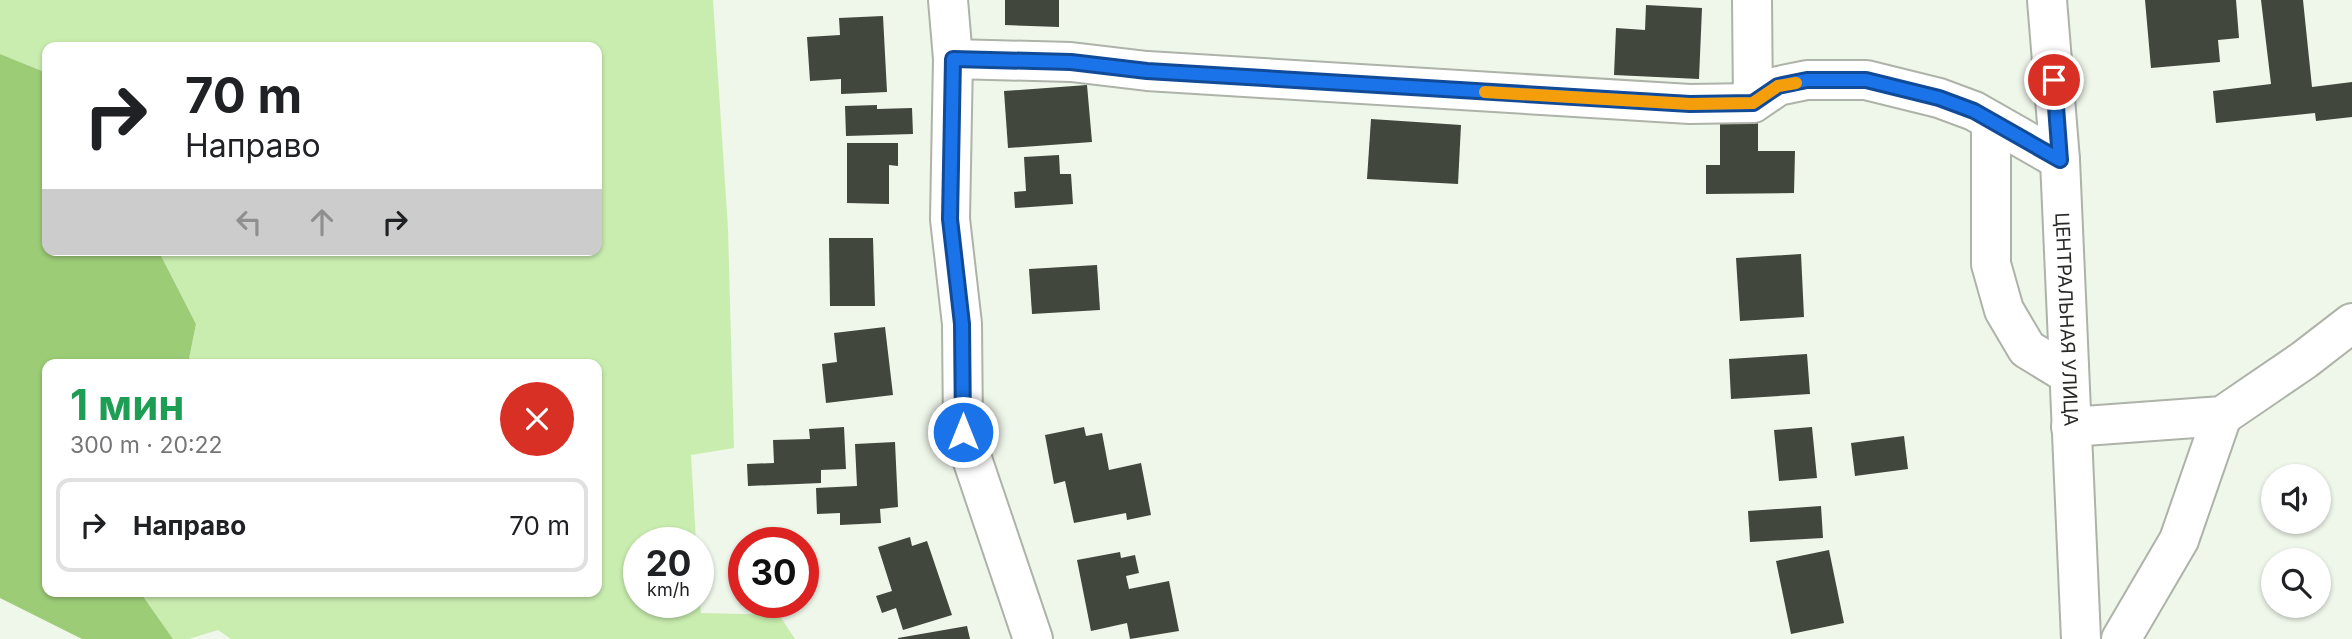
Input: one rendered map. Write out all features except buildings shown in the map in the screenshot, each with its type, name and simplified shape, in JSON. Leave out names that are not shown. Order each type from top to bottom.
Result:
[{"type":"street","points":[[948,0],[953,59],[950,219],[962,324],[963,432],[1033,639]]},
{"type":"street","points":[[1752,0],[1753,103]]},
{"type":"street","name":"ЦЕНТРАЛЬНАЯ УЛИЦА","points":[[2047,0],[2060,160],[2081,639]]},
{"type":"street","points":[[953,59],[1071,62],[1147,71],[1690,104],[1753,103],[1778,86],[1807,80],[1866,80],[1939,98],[1974,111],[2060,160]]},
{"type":"street","points":[[1991,121],[1991,264],[2004,310],[2027,349],[2068,374]]},
{"type":"street","points":[[2071,427],[2222,416],[2304,360],[2352,323]]},
{"type":"street","points":[[2121,639],[2179,540],[2222,416]]},
{"type":"green space","points":[[0,0],[713,0],[728,229],[734,448],[691,455],[695,527],[623,527],[623,618],[714,618],[714,613],[728,614],[728,618],[781,618],[795,639],[231,639],[218,630],[189,639],[173,639],[144,597],[602,597],[602,359],[189,359],[196,324],[161,256],[602,256],[602,42],[42,42],[42,71],[0,54]]},
{"type":"green space","points":[[0,54],[42,71],[42,256],[161,256],[196,324],[189,359],[42,359],[42,597],[144,597],[173,639],[82,639],[0,598]]},
{"type":"slow traffic","points":[[1485,92],[1690,104],[1753,103],[1778,86],[1796,83]]},
{"type":"route","points":[[963,432],[962,324],[950,219],[953,59],[1071,62],[1147,71],[1690,104],[1753,103],[1778,86],[1807,80],[1866,80],[1939,98],[1974,111],[2060,160],[2054,80]]}]
